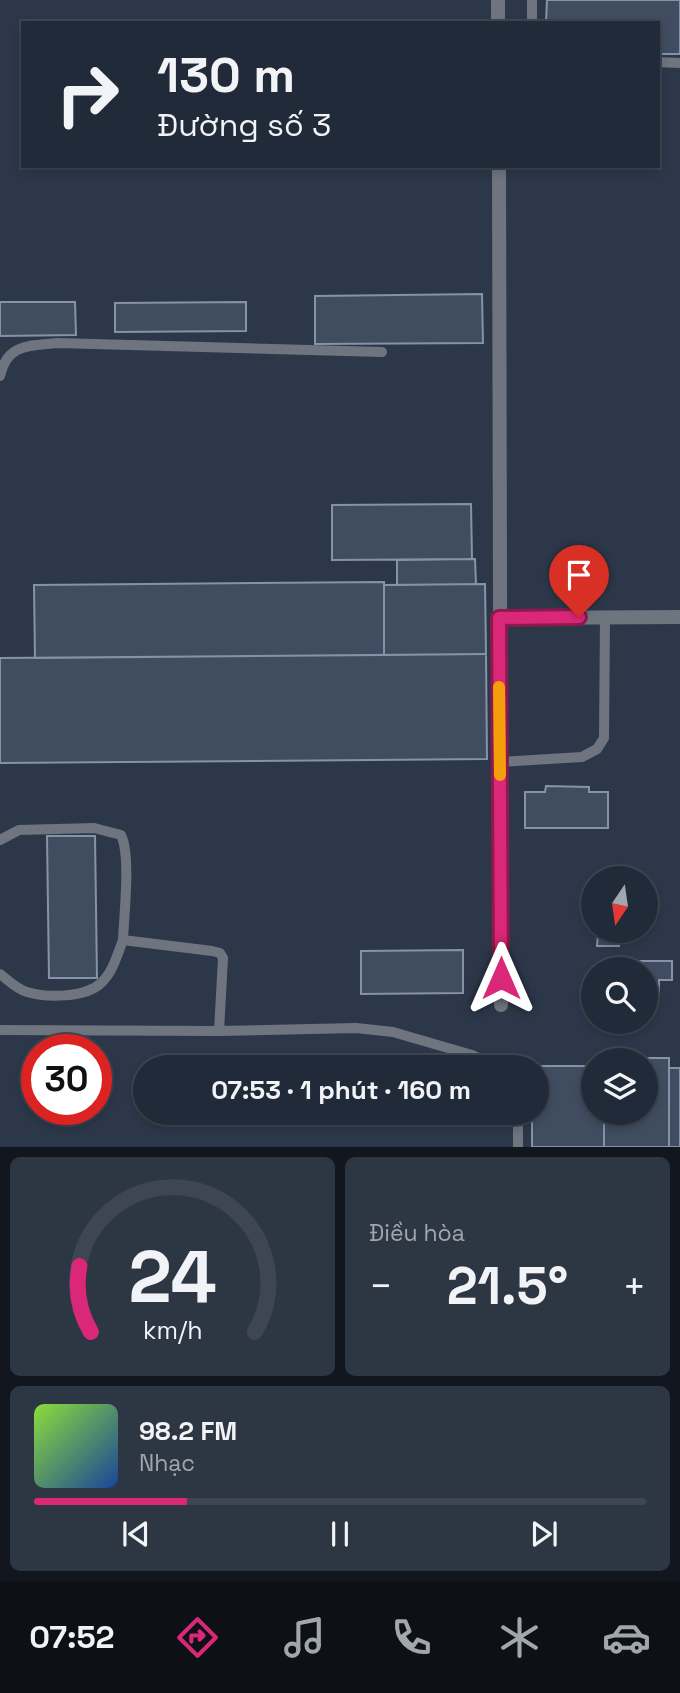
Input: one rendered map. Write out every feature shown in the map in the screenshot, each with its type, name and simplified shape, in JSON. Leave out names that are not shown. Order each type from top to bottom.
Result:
[{"type":"street","points":[[498,0],[498,21]]},
{"type":"street","points":[[499,168],[501,1005]]},
{"type":"street","points":[[499,618],[680,617]]},
{"type":"lane","points":[[532,0],[532,21]]},
{"type":"lane","points":[[660,62],[680,63]]},
{"type":"lane","points":[[0,376],[8,355],[21,347],[57,343],[382,352]]},
{"type":"lane","points":[[500,762],[582,757],[597,749],[604,738],[605,617]]},
{"type":"lane","points":[[0,840],[19,830],[94,828],[121,835],[125,843],[123,940],[107,976],[90,990],[62,995],[41,995],[25,991],[0,974]]},
{"type":"lane","points":[[123,940],[220,953],[223,964],[219,1031]]},
{"type":"lane","points":[[0,1030],[219,1031],[356,1028],[393,1032],[472,1055]]},
{"type":"lane","points":[[518,1125],[518,1147]]},
{"type":"building","points":[[547,0],[680,0],[680,54],[660,54],[660,21],[546,21]]},
{"type":"building","points":[[482,294],[483,343],[315,344],[315,296]]},
{"type":"building","points":[[0,302],[75,302],[76,335],[0,336]]},
{"type":"building","points":[[246,302],[246,331],[115,332],[115,303]]},
{"type":"building","points":[[471,504],[472,559],[332,560],[332,505]]},
{"type":"building","points":[[475,559],[476,584],[397,585],[397,560]]},
{"type":"building","points":[[384,582],[384,655],[35,658],[34,585]]},
{"type":"building","points":[[485,584],[486,654],[384,655],[384,585]]},
{"type":"building","points":[[486,654],[487,759],[0,763],[0,658]]},
{"type":"building","points":[[546,786],[589,787],[589,792],[608,792],[608,828],[525,828],[525,792],[545,792]]},
{"type":"building","points":[[47,836],[95,836],[97,978],[49,978]]},
{"type":"building","points":[[597,943],[619,943],[619,946],[597,946]]},
{"type":"building","points":[[463,950],[463,993],[361,994],[361,951]]},
{"type":"building","points":[[658,961],[672,961],[672,980],[659,980],[659,996]]},
{"type":"building","points":[[658,1058],[669,1058],[669,1147],[604,1147],[604,1125],[658,1125]]},
{"type":"building","points":[[549,1066],[581,1066],[581,1125],[604,1125],[604,1147],[532,1147],[532,1125],[549,1125]]},
{"type":"building","points":[[669,1068],[680,1068],[680,1147],[669,1147]]},
{"type":"slow traffic","points":[[499,687],[500,775]]},
{"type":"route","points":[[501,978],[499,618],[579,617]]}]
